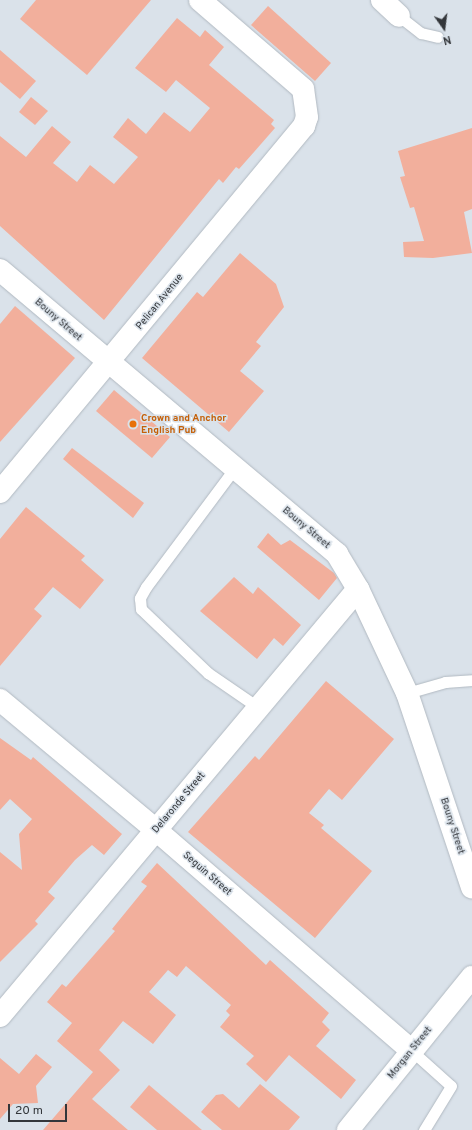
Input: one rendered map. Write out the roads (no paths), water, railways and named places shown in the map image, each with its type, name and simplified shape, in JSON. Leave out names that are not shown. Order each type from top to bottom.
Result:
[{"type":"street","name":"Pelican Avenue","points":[[0,492],[108,364],[304,126],[304,97],[200,0]]},
{"type":"street","points":[[382,0],[398,16]]},
{"type":"street","name":"Bouny Street","points":[[0,270],[108,364],[337,554],[358,589],[407,693],[472,887]]},
{"type":"street","name":"Delaronde Street","points":[[0,1016],[358,589]]},
{"type":"street","name":"Seguin Street","points":[[0,700],[156,830],[412,1051]]},
{"type":"street","name":"Morgan Street","points":[[348,1130],[472,977]]},
{"type":"lane","points":[[398,16],[421,33],[438,37]]},
{"type":"lane","points":[[234,469],[146,587],[140,598],[141,609],[208,673],[259,708]]},
{"type":"lane","points":[[407,693],[445,682],[472,680]]},
{"type":"lane","points":[[412,1051],[451,1086],[424,1130]]},
{"type":"place","name":"Crown and Anchor English Pub","points":[[133,424]]}]
